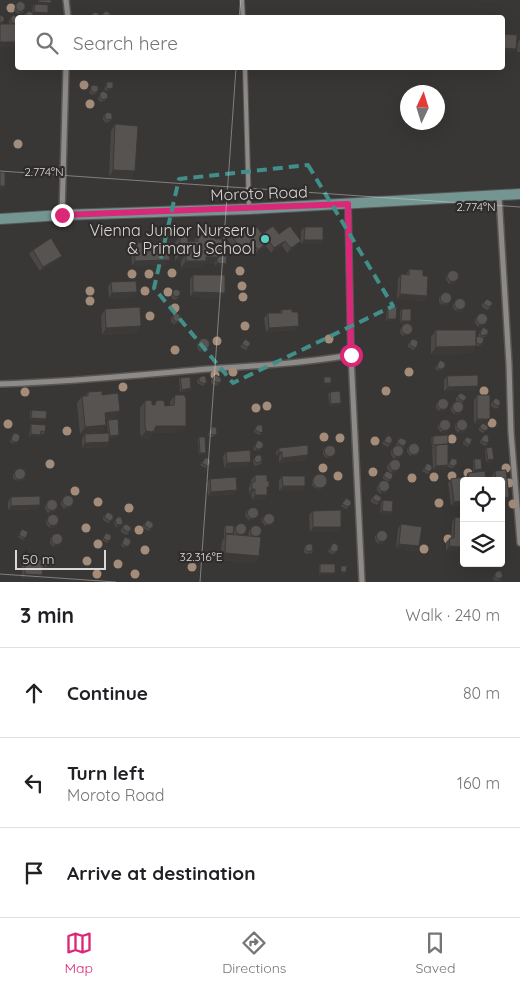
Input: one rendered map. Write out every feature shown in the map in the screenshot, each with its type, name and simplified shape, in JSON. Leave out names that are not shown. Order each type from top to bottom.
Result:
[{"type":"main road","name":"Moroto Road","points":[[0,219],[348,204],[520,194]]},
{"type":"street","points":[[66,0],[68,15]]},
{"type":"street","points":[[62,215],[66,70]]},
{"type":"street","points":[[499,196],[509,364],[511,441],[520,543]]},
{"type":"street","points":[[348,204],[351,355],[362,582]]},
{"type":"street","points":[[0,384],[65,382],[245,368],[310,362],[351,355]]},
{"type":"lane","points":[[242,0],[243,15]]},
{"type":"lane","points":[[244,70],[249,208]]},
{"type":"highlighted area","points":[[308,165],[393,306],[233,383],[154,288],[179,179]]},
{"type":"building","points":[[39,0],[51,0],[51,3],[39,2]]},
{"type":"building","points":[[20,1],[25,4],[25,9],[20,12],[16,9],[16,4]]},
{"type":"building","points":[[35,4],[48,5],[48,13],[34,12]]},
{"type":"building","points":[[29,11],[33,15],[26,15]]},
{"type":"building","points":[[106,11],[110,15],[102,15]]},
{"type":"building","points":[[0,15],[4,17],[4,21],[0,23]]},
{"type":"building","points":[[15,16],[15,24],[11,21],[11,17]]},
{"type":"building","points":[[0,24],[15,24],[15,42],[0,42]]},
{"type":"building","points":[[505,34],[517,35],[516,49],[505,48]]},
{"type":"building","points":[[107,82],[113,82],[113,88],[108,89],[106,87]]},
{"type":"building","points":[[91,86],[98,86],[98,91],[94,93],[91,90]]},
{"type":"building","points":[[103,91],[107,93],[108,98],[103,100],[100,97],[100,93]]},
{"type":"building","points":[[108,112],[112,114],[112,119],[107,120],[105,114]]},
{"type":"building","points":[[115,124],[138,126],[135,171],[113,170]]},
{"type":"building","points":[[0,172],[5,172],[5,186],[0,186]]},
{"type":"building","points":[[273,226],[279,234],[290,226],[301,241],[291,248],[285,241],[274,248],[269,241],[258,250],[252,242],[242,250],[231,235],[241,227],[247,235],[257,227],[262,234]]},
{"type":"building","points":[[305,227],[323,227],[323,240],[304,240]]},
{"type":"building","points":[[198,235],[215,235],[215,239],[222,239],[222,251],[219,251],[219,257],[206,257],[206,261],[186,261],[186,254],[180,254],[180,236],[188,236],[188,242],[198,241]]},
{"type":"building","points":[[51,238],[62,256],[43,267],[33,250]]},
{"type":"building","points":[[169,242],[170,260],[135,261],[134,243]]},
{"type":"building","points":[[219,256],[227,256],[226,264],[217,263]]},
{"type":"building","points":[[409,269],[423,270],[423,276],[428,276],[427,296],[400,294],[401,274],[409,275]]},
{"type":"building","points":[[451,271],[455,271],[458,276],[457,280],[451,281],[448,278],[448,274]]},
{"type":"building","points":[[193,275],[225,275],[225,293],[193,292]]},
{"type":"building","points":[[136,281],[137,292],[112,293],[111,282]]},
{"type":"building","points":[[176,289],[180,291],[180,295],[176,297],[173,295],[173,291]]},
{"type":"building","points":[[444,293],[448,293],[451,298],[450,302],[444,303],[441,300],[441,296]]},
{"type":"building","points":[[458,299],[462,299],[465,304],[464,308],[458,309],[455,306],[455,302]]},
{"type":"building","points":[[487,299],[492,302],[492,305],[489,307],[484,304]]},
{"type":"building","points":[[140,307],[141,326],[106,328],[105,309]]},
{"type":"building","points":[[388,307],[397,307],[396,319],[388,319]]},
{"type":"building","points":[[292,309],[292,312],[298,312],[299,326],[269,328],[268,313],[282,313],[281,310]]},
{"type":"building","points":[[402,309],[411,309],[411,321],[401,321]]},
{"type":"building","points":[[176,313],[180,315],[180,320],[176,322],[173,319],[173,315]]},
{"type":"building","points":[[480,314],[484,314],[487,319],[486,323],[480,324],[477,321],[477,317]]},
{"type":"building","points":[[405,324],[409,324],[412,329],[411,333],[405,334],[402,331],[402,327]]},
{"type":"building","points":[[483,327],[488,330],[488,334],[482,336],[480,333]]},
{"type":"building","points":[[436,330],[476,330],[476,346],[436,347]]},
{"type":"building","points":[[478,336],[484,338],[481,344],[476,342]]},
{"type":"building","points":[[202,339],[206,339],[209,344],[208,348],[202,349],[199,346],[199,342]]},
{"type":"building","points":[[245,339],[250,342],[250,345],[247,347],[242,344]]},
{"type":"building","points":[[412,339],[418,342],[415,348],[410,345]]},
{"type":"building","points":[[440,360],[445,363],[445,367],[442,369],[439,369],[437,366]]},
{"type":"building","points":[[216,375],[221,378],[221,382],[213,381]]},
{"type":"building","points":[[478,375],[478,386],[448,387],[447,376]]},
{"type":"building","points":[[205,376],[207,382],[204,384],[199,381],[199,378]]},
{"type":"building","points":[[190,377],[191,388],[182,390],[180,378]]},
{"type":"building","points":[[324,377],[331,377],[331,383],[324,383]]},
{"type":"building","points":[[102,391],[102,395],[118,393],[120,411],[105,413],[106,425],[85,427],[82,396],[88,396],[88,392]]},
{"type":"building","points":[[340,391],[341,403],[331,404],[330,392]]},
{"type":"building","points":[[461,393],[466,396],[466,399],[463,401],[458,398],[458,395]]},
{"type":"building","points":[[175,395],[184,395],[186,398],[186,426],[156,426],[154,431],[146,431],[145,401],[152,401],[152,405],[155,405],[156,401],[160,400],[164,401],[165,406],[174,405]]},
{"type":"building","points":[[477,395],[490,395],[490,419],[477,419]]},
{"type":"building","points":[[496,398],[500,401],[498,406],[493,403]]},
{"type":"building","points":[[441,399],[445,399],[448,404],[447,408],[441,409],[438,406],[438,402]]},
{"type":"building","points":[[456,402],[460,402],[463,407],[462,411],[456,412],[453,409],[453,405]]},
{"type":"building","points":[[32,410],[47,411],[46,419],[31,418]]},
{"type":"building","points":[[118,419],[119,435],[110,436],[108,420]]},
{"type":"building","points":[[443,420],[447,420],[450,425],[449,429],[443,430],[440,427],[440,423]]},
{"type":"building","points":[[460,420],[464,420],[467,425],[466,429],[460,430],[457,427],[457,423]]},
{"type":"building","points":[[483,423],[488,426],[488,429],[485,431],[480,428]]},
{"type":"building","points":[[31,424],[46,425],[45,432],[41,431],[40,435],[31,434]]},
{"type":"building","points":[[258,425],[262,425],[263,431],[261,433],[255,430]]},
{"type":"building","points":[[212,427],[216,427],[217,433],[215,435],[209,432]]},
{"type":"building","points":[[14,433],[20,436],[17,442],[11,439]]},
{"type":"building","points":[[109,433],[109,442],[85,443],[85,434]]},
{"type":"building","points":[[448,435],[448,444],[433,445],[433,436]]},
{"type":"building","points":[[484,435],[488,435],[489,441],[487,443],[481,441]]},
{"type":"building","points":[[387,436],[390,436],[392,439],[392,442],[389,444],[384,441]]},
{"type":"building","points":[[199,437],[205,437],[206,453],[200,453]]},
{"type":"building","points":[[467,437],[472,439],[470,445],[465,442]]},
{"type":"building","points":[[401,438],[406,440],[406,444],[403,446],[398,443],[398,440]]},
{"type":"building","points":[[258,440],[263,443],[263,447],[260,449],[257,449],[255,446]]},
{"type":"building","points":[[412,444],[416,444],[419,449],[418,453],[412,454],[409,451],[409,447]]},
{"type":"building","points":[[448,444],[448,465],[436,466],[436,445]]},
{"type":"building","points":[[308,445],[308,455],[282,458],[282,452],[279,452],[279,448]]},
{"type":"building","points":[[328,446],[332,446],[335,451],[334,455],[328,456],[325,453],[325,449]]},
{"type":"building","points":[[396,446],[400,446],[403,451],[402,455],[396,456],[393,453],[393,449]]},
{"type":"building","points":[[492,447],[494,459],[488,460],[486,448]]},
{"type":"building","points":[[250,450],[251,462],[227,463],[226,452]]},
{"type":"building","points":[[257,455],[261,455],[262,461],[257,463],[254,460]]},
{"type":"building","points":[[205,458],[210,460],[210,464],[207,466],[202,463]]},
{"type":"building","points":[[452,458],[457,460],[457,464],[454,466],[451,466],[449,463]]},
{"type":"building","points":[[474,459],[481,459],[482,469],[475,470]]},
{"type":"building","points":[[393,460],[397,460],[400,465],[399,469],[393,470],[390,467],[390,463]]},
{"type":"building","points":[[427,463],[432,466],[429,472],[424,469]]},
{"type":"building","points":[[18,469],[22,469],[25,474],[24,478],[18,479],[15,476],[15,472]]},
{"type":"building","points":[[506,470],[509,497],[505,498],[505,477],[496,477],[495,471]]},
{"type":"building","points":[[387,471],[393,474],[390,480],[384,477]]},
{"type":"building","points":[[485,471],[486,477],[468,477],[468,473]]},
{"type":"building","points":[[320,474],[325,476],[327,481],[325,486],[320,488],[315,486],[313,481],[315,476]]},
{"type":"building","points":[[255,475],[267,475],[269,487],[267,487],[267,495],[255,495],[255,489],[252,489],[252,482],[255,482]]},
{"type":"building","points":[[282,476],[305,476],[305,486],[283,486]]},
{"type":"building","points":[[236,477],[237,490],[211,492],[210,479]]},
{"type":"building","points":[[460,478],[460,501],[454,502],[451,479]]},
{"type":"building","points":[[382,481],[386,481],[389,486],[388,490],[382,491],[379,488],[379,484]]},
{"type":"building","points":[[376,494],[381,497],[381,500],[378,502],[373,499]]},
{"type":"building","points":[[40,496],[40,505],[11,506],[11,497]]},
{"type":"building","points":[[66,496],[70,496],[73,501],[72,505],[66,506],[63,503],[63,499]]},
{"type":"building","points":[[346,498],[351,501],[348,507],[342,504]]},
{"type":"building","points":[[50,500],[54,500],[57,505],[56,509],[50,510],[47,507],[47,503]]},
{"type":"building","points":[[383,500],[393,501],[392,512],[382,511]]},
{"type":"building","points":[[251,508],[255,508],[258,513],[257,517],[251,518],[248,515],[248,511]]},
{"type":"building","points":[[341,510],[341,527],[313,527],[313,511]]},
{"type":"building","points":[[108,512],[113,515],[113,519],[110,521],[105,518]]},
{"type":"building","points":[[267,514],[271,514],[274,519],[273,523],[267,524],[264,521],[264,517]]},
{"type":"building","points":[[51,515],[55,515],[58,520],[57,524],[51,525],[48,522],[48,518]]},
{"type":"building","points":[[121,517],[123,524],[117,525],[115,520]]},
{"type":"building","points":[[455,517],[460,518],[460,547],[449,546],[450,538],[454,538]]},
{"type":"building","points":[[148,520],[153,523],[153,527],[150,529],[145,526]]},
{"type":"building","points":[[126,524],[131,527],[131,530],[128,532],[123,529],[123,526]]},
{"type":"building","points":[[239,524],[243,524],[246,529],[245,533],[239,534],[236,531],[236,527]]},
{"type":"building","points":[[401,524],[422,527],[419,546],[399,544]]},
{"type":"building","points":[[226,525],[234,526],[233,534],[225,533]]},
{"type":"building","points":[[254,526],[258,526],[261,531],[260,535],[254,536],[251,533],[251,529]]},
{"type":"building","points":[[22,529],[28,532],[25,538],[19,535]]},
{"type":"building","points":[[380,531],[384,531],[387,536],[386,540],[380,541],[377,538],[377,534]]},
{"type":"building","points":[[106,533],[111,535],[111,539],[108,541],[103,538]]},
{"type":"building","points":[[55,534],[59,534],[62,539],[61,543],[55,544],[52,541],[52,537]]},
{"type":"building","points":[[226,534],[261,537],[259,556],[225,553]]},
{"type":"building","points":[[125,537],[131,540],[128,546],[122,543]]},
{"type":"building","points":[[333,543],[338,546],[338,550],[335,552],[332,552],[330,549]]},
{"type":"building","points":[[312,544],[313,550],[308,552],[305,546]]},
{"type":"building","points":[[25,559],[47,560],[47,567],[43,566],[42,575],[25,574]]},
{"type":"building","points":[[320,564],[335,564],[335,573],[320,573]]},
{"type":"building","points":[[341,566],[347,566],[346,572],[341,572]]},
{"type":"building","points":[[501,571],[503,577],[498,579],[495,573]]},
{"type":"place","name":"Vienna Junior Nurseru & Primary School","points":[[265,239]]},
{"type":"route","points":[[62,215],[348,204],[351,355]]}]
